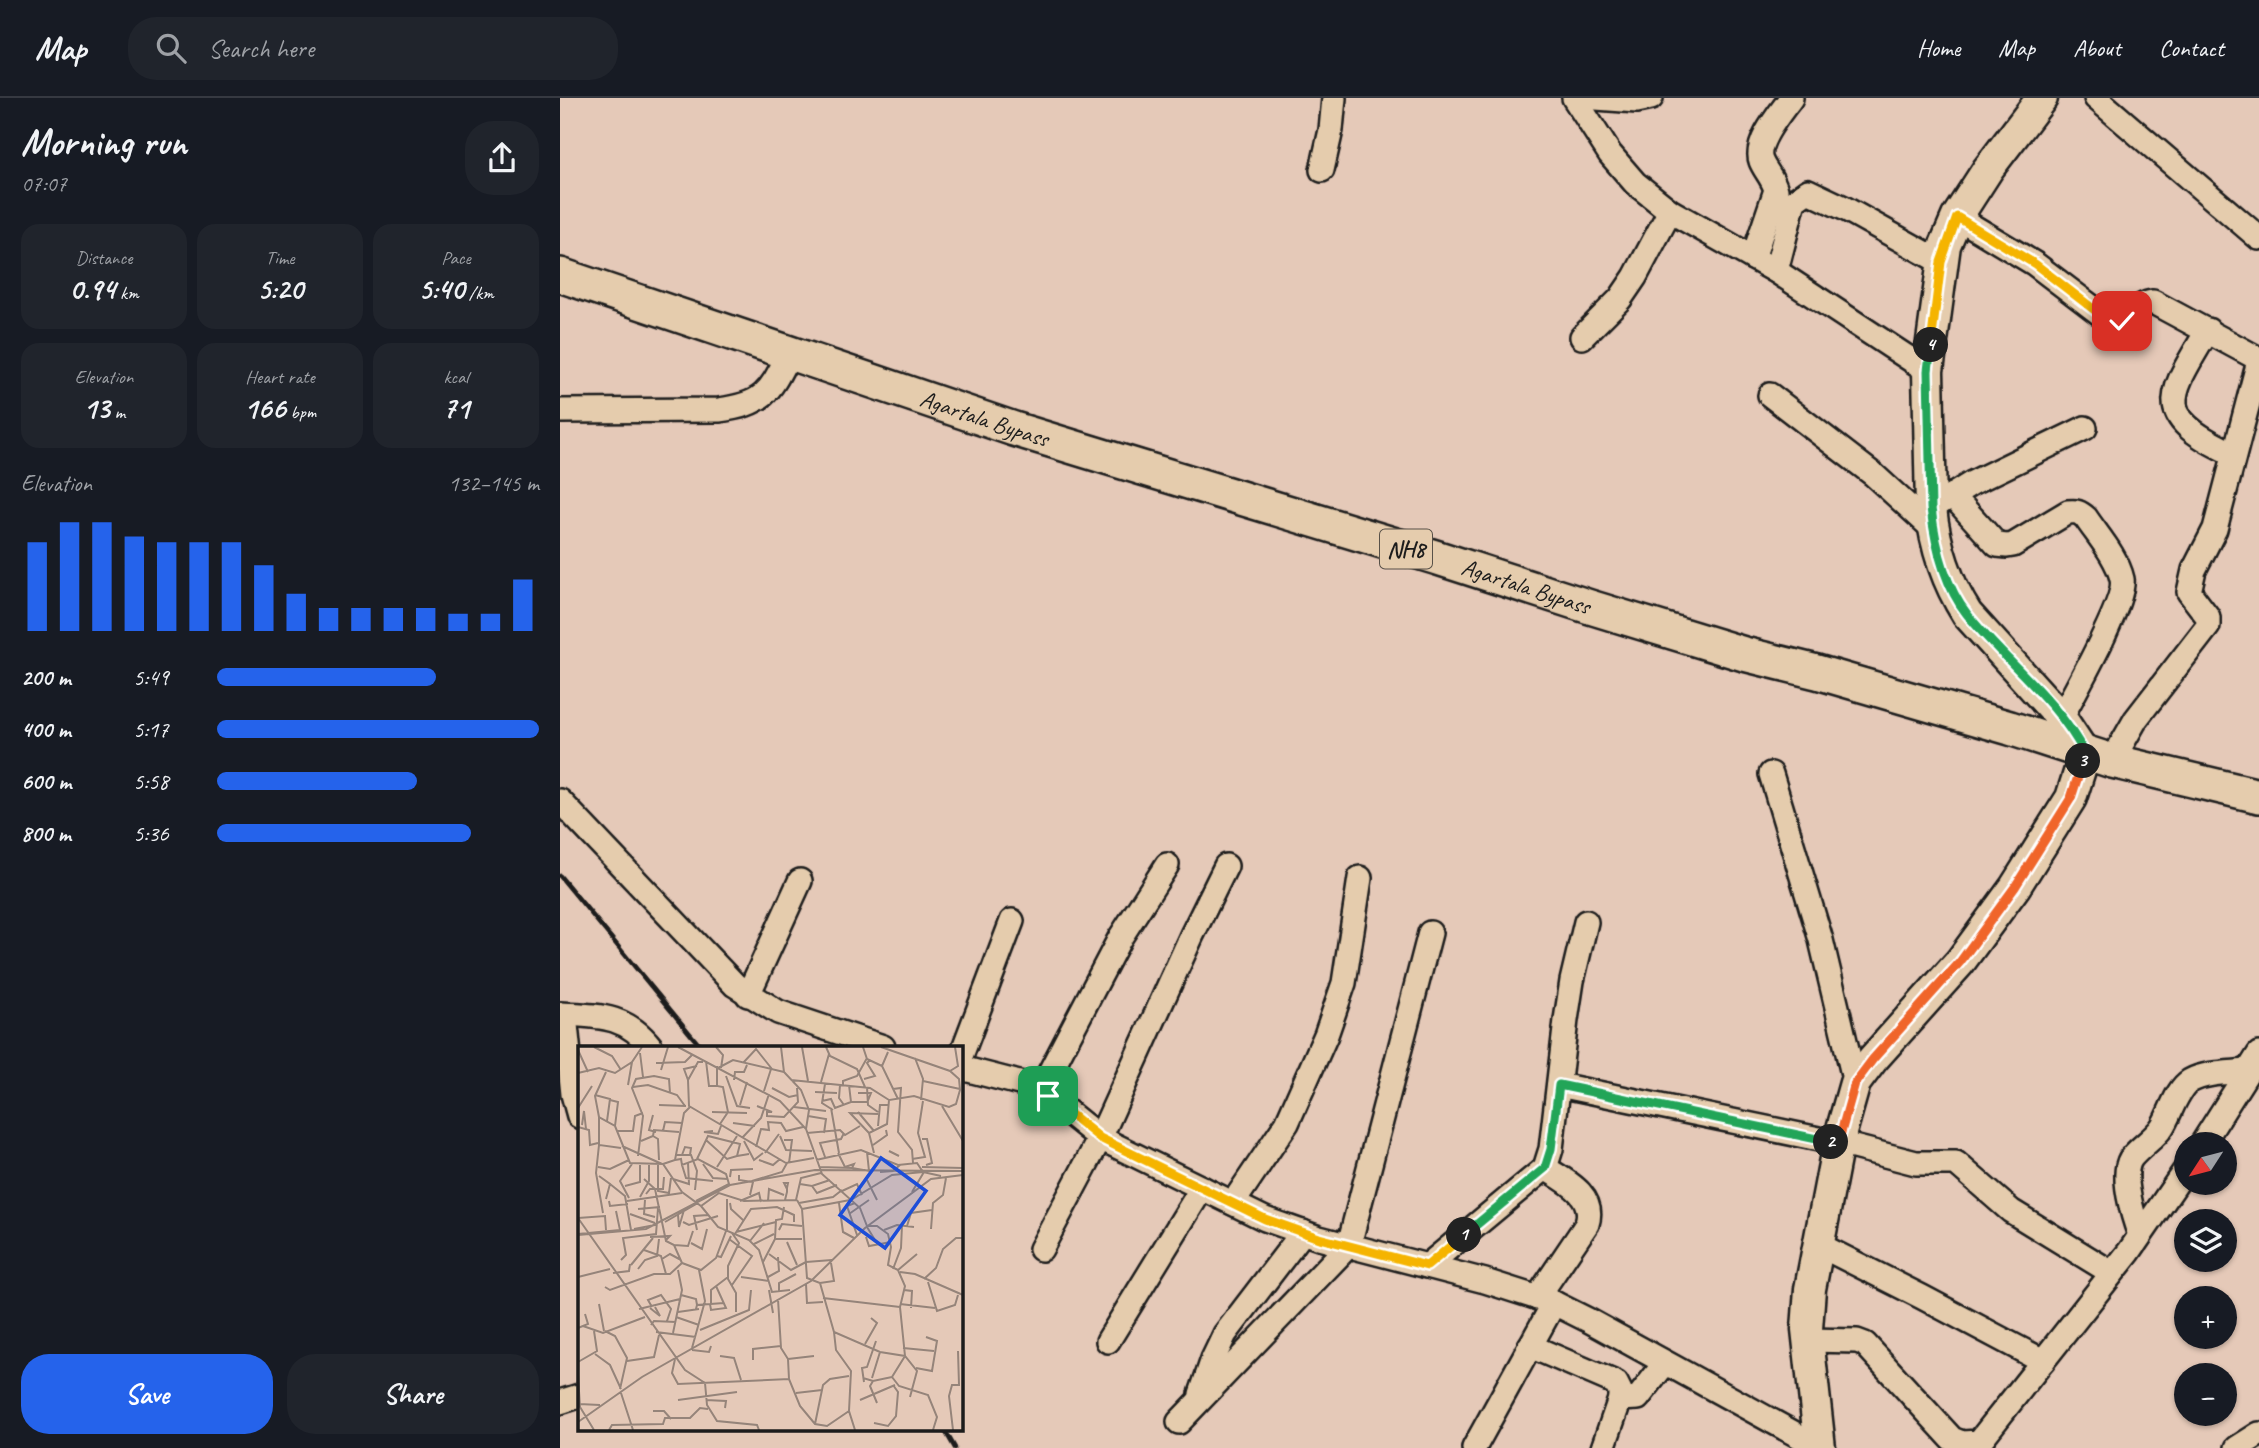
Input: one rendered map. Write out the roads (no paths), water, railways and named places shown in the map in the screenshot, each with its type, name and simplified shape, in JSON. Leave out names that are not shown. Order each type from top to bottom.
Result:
[{"type":"highway","name":"Agartala Bypass","points":[[560,275],[1014,429],[1744,654],[1817,672],[2010,728],[2099,758],[2259,796]]},
{"type":"main road","points":[[1820,1448],[1807,1329],[1810,1289],[1838,1143],[1855,1083],[1873,1059],[1960,962],[2015,887],[2099,758],[1967,614],[1943,568],[1928,371],[1941,262],[1957,217],[1988,169],[2042,98]]},
{"type":"street","points":[[1322,170],[1331,130],[1334,98]]},
{"type":"street","points":[[1574,98],[1609,155],[1635,183],[1670,211],[1776,271],[1928,371]]},
{"type":"street","points":[[1596,98],[1637,101],[1651,98]]},
{"type":"street","points":[[1753,258],[1776,190],[1760,160],[1759,152],[1773,122],[1791,98]]},
{"type":"street","points":[[2096,98],[2259,238]]},
{"type":"street","points":[[1776,271],[1794,201],[1808,191],[1941,262]]},
{"type":"street","points":[[1582,337],[1619,299],[1635,277],[1670,211]]},
{"type":"street","points":[[1957,217],[2035,264],[2110,321],[2122,321],[2142,305],[2153,302],[2259,360],[2215,529],[2193,570],[2190,582],[2189,592],[2208,617],[2208,626],[2136,719],[2099,758]]},
{"type":"street","points":[[2208,330],[2175,390],[2173,402],[2180,418],[2196,435],[2234,454]]},
{"type":"street","points":[[560,411],[719,410],[742,407],[766,393],[790,352]]},
{"type":"street","points":[[1770,396],[1874,475],[1991,539],[1997,545],[2007,546],[2068,512],[2081,513],[2118,569],[2122,580],[2119,604],[2061,718]]},
{"type":"street","points":[[1939,510],[1972,483],[2085,428]]},
{"type":"street","points":[[1771,774],[1821,940],[1855,1083]]},
{"type":"street","points":[[560,801],[722,973],[748,995],[778,1012],[880,1046]]},
{"type":"street","points":[[1040,1091],[1120,938],[1167,865]]},
{"type":"street","points":[[1041,1250],[1100,1138],[1226,866]]},
{"type":"street","points":[[1233,1203],[1287,1123],[1326,1035],[1344,983],[1360,878]]},
{"type":"street","points":[[748,995],[800,881]]},
{"type":"street","points":[[962,1053],[1012,921]]},
{"type":"street","points":[[1427,1266],[1545,1168],[1551,1149],[1572,981],[1586,922]]},
{"type":"street","points":[[1179,1422],[1349,1245],[1430,933]]},
{"type":"street","points":[[578,1112],[562,1015],[604,1017],[622,1021],[650,1046]]},
{"type":"street","points":[[2210,1132],[2254,1063]]},
{"type":"street","points":[[2140,1235],[2133,1218],[2126,1170],[2131,1158],[2161,1128],[2183,1087],[2189,1082],[2254,1063]]},
{"type":"street","points":[[962,1068],[1012,1080],[1040,1091],[1100,1138],[1233,1203],[1303,1233],[1545,1301],[1588,1320],[1820,1448]]},
{"type":"street","points":[[1559,1085],[1838,1143],[1916,1163],[1956,1163],[2011,1211],[2112,1273]]},
{"type":"street","points":[[1474,1448],[1530,1346],[1545,1301],[1590,1214],[1583,1195],[1545,1168]]},
{"type":"street","points":[[1808,1340],[1857,1341],[1865,1344],[1943,1432],[1964,1446],[1972,1444],[1985,1438],[2112,1273],[2174,1186]]},
{"type":"street","points":[[1108,1341],[1202,1188]]},
{"type":"street","points":[[1198,1402],[1225,1334],[1303,1233]]},
{"type":"street","points":[[1819,1245],[2043,1361]]},
{"type":"street","points":[[1530,1346],[1616,1383],[1620,1399],[1603,1448]]},
{"type":"street","points":[[1620,1399],[1638,1398],[1665,1363]]},
{"type":"street","points":[[560,1402],[578,1396]]},
{"type":"street","points":[[2237,1448],[2259,1434]]},
{"type":"railway","points":[[560,876],[700,1046]]},
{"type":"railway","points":[[945,1430],[955,1448]]}]
